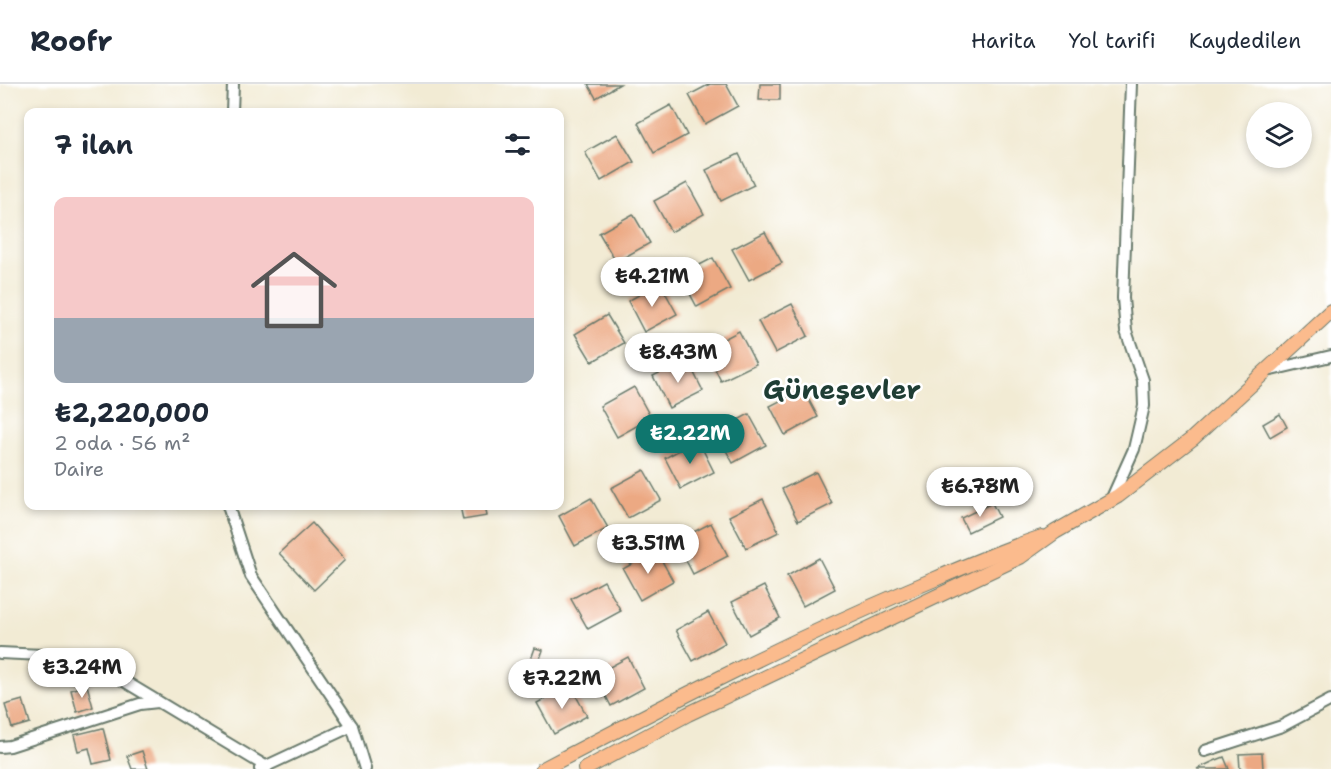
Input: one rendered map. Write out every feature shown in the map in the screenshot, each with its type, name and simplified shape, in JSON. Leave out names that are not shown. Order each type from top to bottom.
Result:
[{"type":"main road","points":[[585,769],[688,714],[1020,557],[1055,532],[1111,500],[1192,439],[1331,311]]},
{"type":"main road","points":[[543,769],[696,689],[851,615],[1004,549],[1055,532]]},
{"type":"street","points":[[232,108],[233,84]]},
{"type":"street","points":[[1111,500],[1134,449],[1144,406],[1143,380],[1126,331],[1123,298],[1131,84]]},
{"type":"street","points":[[1267,371],[1331,356]]},
{"type":"street","points":[[229,510],[251,576],[352,726],[365,769]]},
{"type":"street","points":[[0,653],[84,657],[263,768],[352,726]]},
{"type":"street","points":[[1205,752],[1282,726],[1331,700]]},
{"type":"street","points":[[0,747],[10,746],[140,704],[158,702]]},
{"type":"building","points":[[588,84],[620,84],[596,98]]},
{"type":"building","points":[[710,84],[726,84],[738,106],[705,124],[689,95]]},
{"type":"building","points":[[760,84],[780,84],[780,100],[759,100]]},
{"type":"building","points":[[671,105],[687,135],[654,153],[638,123]]},
{"type":"building","points":[[617,134],[634,162],[601,181],[585,152]]},
{"type":"building","points":[[739,154],[754,185],[721,201],[706,170]]},
{"type":"building","points":[[687,183],[704,214],[671,232],[654,201]]},
{"type":"building","points":[[633,214],[650,243],[616,262],[599,233]]},
{"type":"building","points":[[765,232],[782,263],[749,280],[732,249]]},
{"type":"building","points":[[713,258],[730,289],[697,307],[680,275]]},
{"type":"building","points":[[660,283],[677,314],[644,332],[628,301]]},
{"type":"building","points":[[792,304],[808,336],[775,353],[758,321]]},
{"type":"building","points":[[607,315],[624,343],[592,362],[575,334]]},
{"type":"building","points":[[739,331],[756,364],[721,381],[705,349]]},
{"type":"building","points":[[687,359],[703,391],[669,408],[653,376]]},
{"type":"building","points":[[634,387],[651,418],[617,437],[600,406]]},
{"type":"building","points":[[803,389],[818,417],[785,435],[770,406]]},
{"type":"building","points":[[749,414],[766,445],[733,463],[716,432]]},
{"type":"building","points":[[1280,414],[1287,427],[1270,437],[1263,424]]},
{"type":"building","points":[[698,440],[714,472],[681,489],[665,458]]},
{"type":"building","points":[[644,470],[661,500],[628,518],[611,488]]},
{"type":"building","points":[[816,472],[832,504],[798,521],[782,489]]},
{"type":"building","points":[[591,498],[608,528],[575,546],[559,516]]},
{"type":"building","points":[[763,499],[779,532],[746,548],[729,516]]},
{"type":"building","points":[[992,503],[999,517],[968,532],[961,518]]},
{"type":"building","points":[[461,510],[486,510],[487,516],[463,520]]},
{"type":"building","points":[[312,523],[345,560],[314,590],[279,553]]},
{"type":"building","points":[[711,523],[728,556],[693,574],[676,541]]},
{"type":"building","points":[[656,550],[673,581],[640,600],[623,569]]},
{"type":"building","points":[[819,558],[835,589],[803,606],[787,576]]},
{"type":"building","points":[[604,581],[621,611],[588,629],[571,599]]},
{"type":"building","points":[[764,586],[780,618],[749,635],[732,602]]},
{"type":"building","points":[[708,612],[725,643],[693,661],[676,630]]},
{"type":"building","points":[[535,648],[543,650],[538,664],[530,662]]},
{"type":"building","points":[[628,657],[644,688],[611,706],[595,675]]},
{"type":"building","points":[[87,685],[93,707],[77,712],[71,690]]},
{"type":"building","points":[[570,685],[587,716],[554,734],[537,703]]},
{"type":"building","points":[[23,700],[30,723],[12,728],[5,705]]},
{"type":"building","points":[[103,728],[111,760],[93,764],[89,748],[78,751],[74,735]]},
{"type":"building","points":[[142,751],[148,769],[132,769],[127,756]]},
{"type":"building","points":[[1262,753],[1263,769],[1240,769],[1239,754]]},
{"type":"building","points":[[1224,757],[1229,769],[1197,769],[1214,761]]},
{"type":"district","name":"Güneşevler","points":[[842,389]]}]
